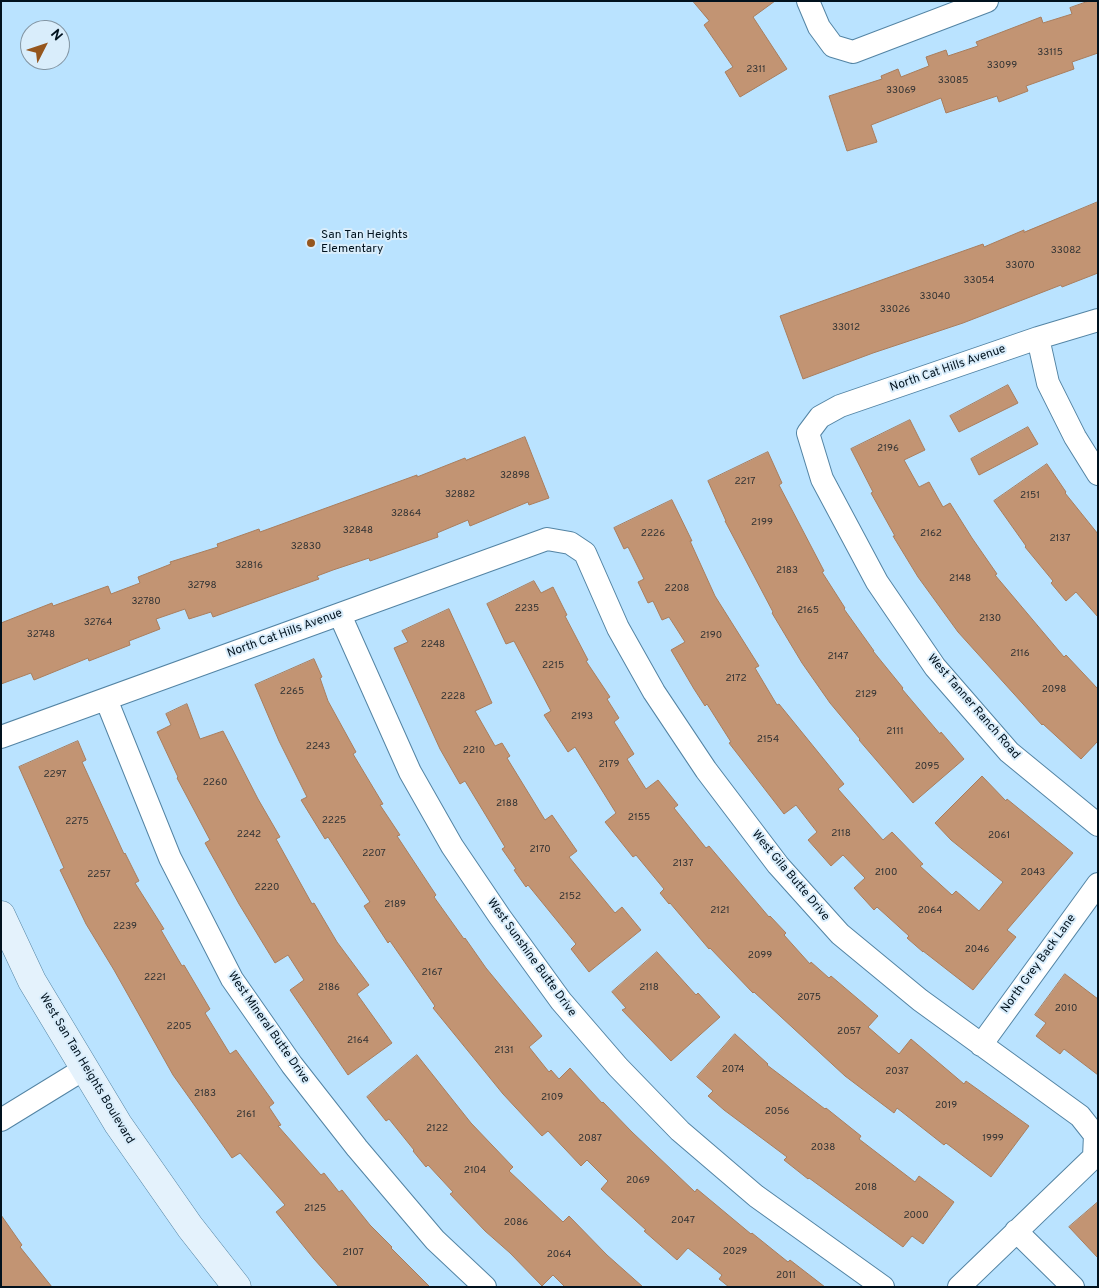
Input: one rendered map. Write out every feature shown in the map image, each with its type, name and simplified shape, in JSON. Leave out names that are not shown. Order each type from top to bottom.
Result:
[{"type":"street","points":[[808,1],[819,27],[833,46],[853,52],[988,1]]},
{"type":"street","name":"North Cat Hills Avenue","points":[[808,433],[820,417],[840,406],[1038,338],[1098,320]]},
{"type":"street","points":[[1038,338],[1048,383],[1075,437],[1098,474]]},
{"type":"street","name":"West Tanner Ranch Road","points":[[808,433],[822,479],[877,582],[935,667],[1009,752],[1098,825]]},
{"type":"street","name":"North Cat Hills Avenue","points":[[1,737],[547,540],[570,543]]},
{"type":"street","name":"West Gila Butte Drive","points":[[570,543],[585,553],[618,628],[654,692],[706,770],[778,865],[840,934],[920,1000],[1080,1116],[1094,1135],[1094,1157],[1016,1231]]},
{"type":"street","name":"West Sunshine Butte Drive","points":[[340,615],[410,772],[452,846],[500,917],[561,1001],[618,1067],[680,1130],[756,1196],[883,1287]]},
{"type":"street","name":"West Mineral Butte Drive","points":[[106,699],[170,858],[232,979],[292,1065],[357,1148],[436,1240],[485,1287]]},
{"type":"street","name":"North Grey Back Lane","points":[[981,1045],[1098,884]]},
{"type":"street","name":"West San Tan Heights Boulevard","points":[[1,915],[32,981],[123,1132],[190,1227],[237,1287]]},
{"type":"street","points":[[1,1120],[84,1069]]},
{"type":"street","points":[[959,1287],[1016,1231],[1073,1287]]},
{"type":"building","points":[[693,1],[775,1],[753,17],[787,69],[740,97],[725,72],[733,67],[704,25],[709,21]]},
{"type":"building","points":[[1089,1],[1098,1],[1098,53],[1072,62],[1074,69],[1026,86],[1028,91],[999,102],[997,96],[946,113],[941,98],[871,125],[877,142],[847,151],[829,96],[882,79],[881,76],[898,69],[901,77],[929,66],[926,57],[946,50],[948,56],[978,46],[976,42],[1041,17],[1043,23],[1072,14],[1070,8]]},
{"type":"building","points":[[1098,202],[1098,273],[803,379],[780,316],[983,244],[984,247]]},
{"type":"building","points":[[1008,385],[1018,403],[959,432],[950,416]]},
{"type":"building","points":[[910,420],[925,450],[904,460],[919,487],[929,482],[943,507],[950,503],[997,574],[995,575],[1064,657],[1066,655],[1098,689],[1098,741],[1081,759],[1042,725],[958,632],[918,577],[893,536],[895,536],[871,493],[873,492],[851,449]]},
{"type":"building","points":[[1028,427],[1038,444],[979,475],[971,459]]},
{"type":"building","points":[[525,437],[549,498],[529,505],[528,502],[470,526],[468,520],[437,533],[438,537],[370,561],[369,558],[333,570],[317,576],[319,579],[213,617],[211,612],[189,619],[185,609],[156,619],[160,629],[129,641],[130,645],[89,661],[88,658],[34,680],[31,673],[1,684],[1,623],[52,603],[53,606],[108,586],[111,594],[140,583],[138,577],[171,564],[170,562],[218,547],[217,544],[259,529],[260,532],[417,475],[417,477],[465,458],[466,460]]},
{"type":"building","points":[[768,452],[782,483],[779,485],[824,571],[822,572],[844,609],[902,689],[964,759],[913,803],[859,740],[802,663],[772,613],[725,521],[708,481]]},
{"type":"building","points":[[1047,464],[1065,493],[1098,534],[1098,617],[1076,592],[1066,601],[1051,583],[1053,581],[1025,547],[994,501]]},
{"type":"building","points":[[672,500],[715,596],[759,666],[755,668],[777,705],[779,704],[844,784],[838,789],[883,840],[892,832],[923,864],[920,866],[952,895],[956,891],[979,911],[1003,882],[951,840],[935,823],[982,776],[1006,801],[1007,799],[1073,853],[1007,930],[1016,937],[973,990],[923,952],[907,938],[909,936],[877,907],[874,910],[854,888],[865,878],[843,855],[831,866],[808,840],[817,832],[796,805],[784,814],[729,743],[731,742],[707,704],[705,706],[694,689],[671,650],[685,642],[669,617],[662,620],[653,601],[648,603],[638,582],[644,579],[628,547],[624,549],[614,528]]},
{"type":"building","points":[[534,581],[541,593],[553,587],[567,615],[565,616],[588,660],[586,661],[610,697],[607,699],[619,718],[614,722],[634,754],[627,759],[646,789],[658,780],[678,805],[674,808],[706,848],[709,846],[769,917],[786,933],[784,935],[810,964],[811,962],[829,978],[831,976],[878,1016],[868,1027],[899,1054],[911,1039],[964,1084],[966,1081],[1029,1126],[991,1177],[946,1143],[944,1145],[897,1108],[894,1113],[845,1076],[753,993],[709,949],[669,904],[660,893],[664,889],[636,855],[633,857],[605,822],[616,813],[575,747],[568,752],[544,715],[551,711],[514,641],[506,644],[487,604]]},
{"type":"building","points":[[449,609],[492,703],[475,711],[495,746],[502,743],[510,756],[507,758],[545,820],[552,815],[577,851],[569,857],[615,913],[622,907],[641,930],[589,972],[571,949],[576,944],[528,885],[526,887],[514,870],[516,869],[502,849],[505,847],[465,781],[460,784],[440,749],[394,648],[408,642],[402,631]]},
{"type":"building","points":[[314,659],[322,677],[320,678],[328,701],[356,752],[353,754],[383,804],[380,805],[400,835],[397,836],[436,895],[434,897],[464,939],[542,1036],[529,1047],[549,1072],[551,1070],[559,1079],[570,1068],[602,1103],[695,1192],[697,1189],[751,1234],[788,1262],[790,1260],[825,1287],[729,1287],[719,1279],[722,1275],[688,1248],[677,1260],[601,1189],[608,1181],[587,1160],[581,1166],[548,1131],[542,1136],[503,1094],[433,1008],[435,1006],[390,941],[388,943],[364,906],[370,902],[328,837],[325,839],[301,800],[307,797],[279,741],[255,685]]},
{"type":"building","points":[[187,704],[200,739],[223,731],[280,837],[276,839],[312,904],[314,903],[337,942],[369,985],[357,994],[392,1043],[348,1075],[290,990],[304,980],[288,955],[275,963],[205,843],[210,840],[177,778],[157,732],[171,725],[166,714]]},
{"type":"building","points":[[78,741],[86,760],[82,762],[124,854],[139,881],[135,883],[164,929],[161,930],[182,966],[184,965],[210,1009],[205,1013],[230,1054],[236,1050],[274,1103],[269,1107],[281,1125],[278,1126],[321,1175],[324,1173],[339,1192],[342,1190],[370,1225],[430,1287],[339,1287],[276,1212],[285,1205],[240,1153],[232,1158],[173,1075],[86,924],[60,870],[64,868],[19,767]]},
{"type":"building","points":[[657,952],[696,995],[698,993],[720,1017],[671,1061],[622,1010],[626,1008],[612,992]]},
{"type":"building","points":[[1065,974],[1098,999],[1098,1075],[1064,1049],[1060,1054],[1036,1036],[1046,1023],[1035,1015]]},
{"type":"building","points":[[735,1034],[767,1065],[826,1108],[861,1136],[859,1139],[915,1182],[919,1176],[954,1202],[923,1244],[912,1236],[903,1247],[808,1179],[784,1160],[787,1157],[708,1096],[713,1091],[697,1077]]},
{"type":"building","points":[[417,1055],[471,1123],[513,1167],[509,1171],[563,1222],[569,1216],[607,1255],[643,1287],[565,1287],[553,1275],[542,1286],[510,1253],[485,1231],[450,1194],[453,1192],[428,1165],[426,1167],[389,1119],[386,1121],[367,1097]]},
{"type":"building","points":[[1098,1202],[1098,1258],[1069,1227]]},
{"type":"building","points":[[1,1215],[22,1245],[20,1247],[52,1287],[1,1287]]},
{"type":"place","name":"San Tan Heights Elementary","points":[[311,243]]}]
